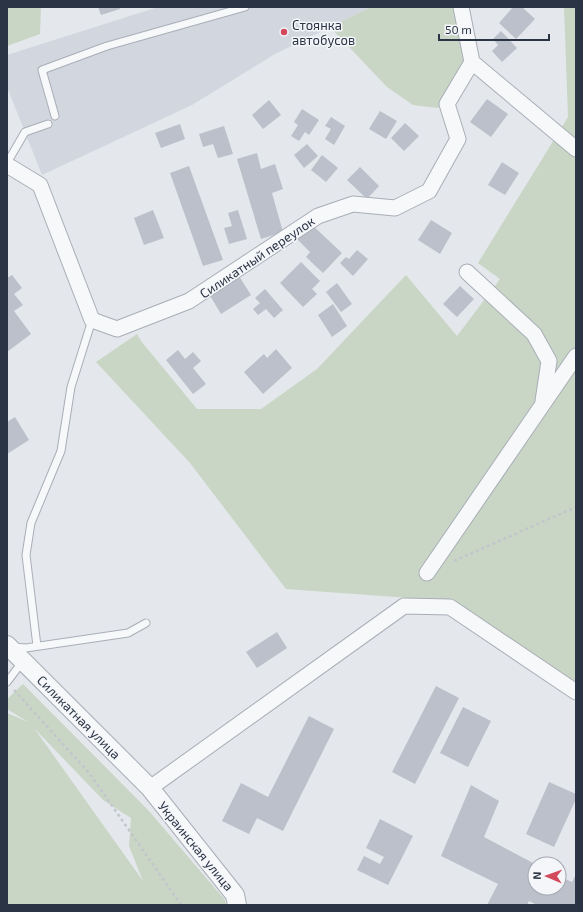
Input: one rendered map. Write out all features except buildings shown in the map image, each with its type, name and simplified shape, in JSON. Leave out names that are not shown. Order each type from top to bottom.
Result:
[{"type":"street","points":[[462,7],[472,62],[576,149]]},
{"type":"street","name":"Силикатный переулок","points":[[92,320],[117,329],[189,301],[318,216],[354,204],[395,208],[429,191],[458,139],[447,104],[472,62]]},
{"type":"street","points":[[7,164],[40,185],[92,320]]},
{"type":"street","points":[[467,272],[534,334],[549,361],[543,404]]},
{"type":"street","points":[[427,573],[576,356]]},
{"type":"street","points":[[150,788],[404,606],[450,608],[576,692]]},
{"type":"street","name":"Силикатная улица","points":[[8,646],[150,788]]},
{"type":"street","name":"Украинская улица","points":[[150,788],[235,895],[237,905]]},
{"type":"lane","points":[[54,116],[42,70],[107,46],[245,7]]},
{"type":"lane","points":[[7,164],[25,132],[48,124]]},
{"type":"lane","points":[[37,646],[26,556],[31,523],[61,451],[71,387],[92,320]]},
{"type":"lane","points":[[8,646],[37,646],[128,633],[146,623]]},
{"type":"lane","points":[[7,682],[23,661]]},
{"type":"path","points":[[427,573],[576,507]]},
{"type":"path","points":[[7,682],[90,774],[181,905]]},
{"type":"shaded area","points":[[158,7],[371,7],[275,54],[192,105],[42,175],[7,87],[7,55]]},
{"type":"green space","points":[[7,7],[41,7],[40,34],[7,46]]},
{"type":"green space","points":[[371,7],[453,7],[465,63],[438,108],[413,105],[387,87],[330,27]]},
{"type":"green space","points":[[564,7],[576,7],[576,683],[450,601],[286,589],[190,463],[96,362],[137,334],[141,341],[197,409],[261,409],[317,369],[406,275],[457,336],[500,279],[478,263],[568,117]]},
{"type":"green space","points":[[23,684],[149,811],[225,900],[226,905],[7,905],[7,713],[28,722],[7,709],[7,699]],"holes":[[[34,728],[103,800],[131,818],[129,846],[143,881]]]},
{"type":"place","name":"Стоянка автобусов","points":[[284,32]]}]
